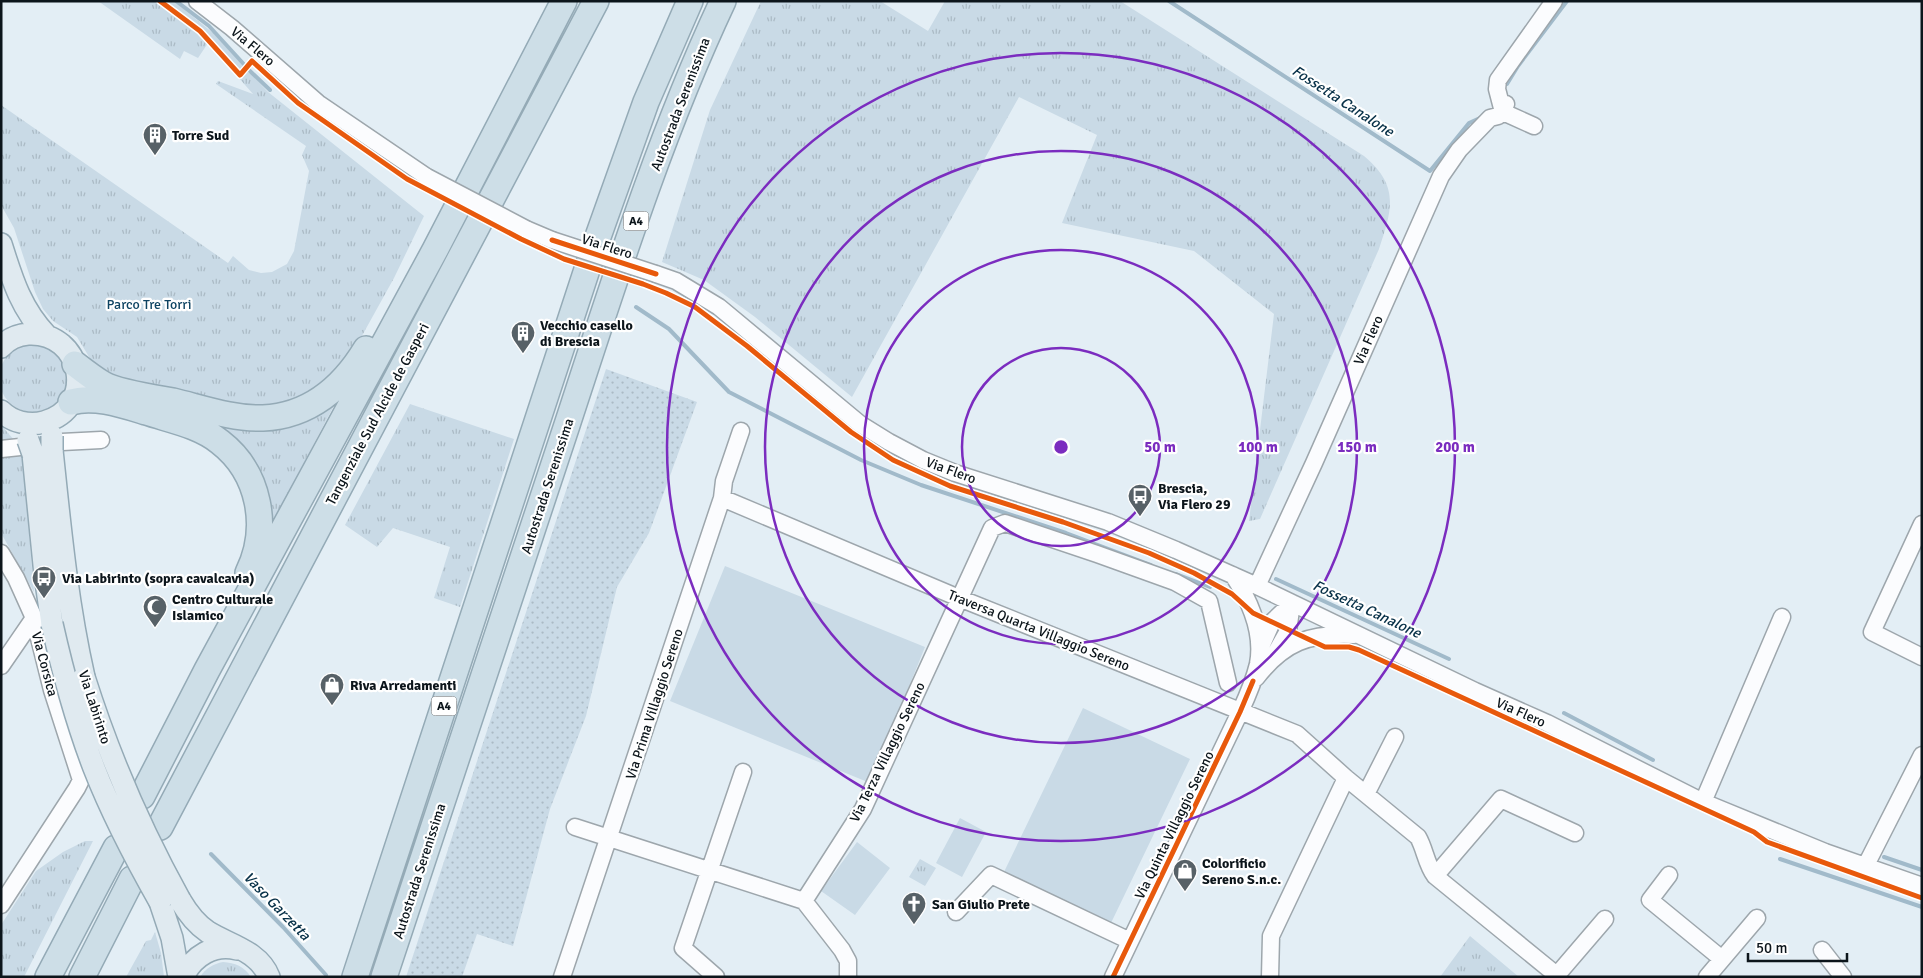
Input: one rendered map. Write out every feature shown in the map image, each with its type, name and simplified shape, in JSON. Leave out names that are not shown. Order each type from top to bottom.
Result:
[{"type":"highway","name":"Tangenziale Sud Alcide de Gasperi","points":[[160,827],[596,1]]},
{"type":"highway","name":"Autostrada Serenissima","points":[[355,977],[595,245],[646,102],[690,1]]},
{"type":"highway","name":"Autostrada Serenissima","points":[[384,977],[624,254],[674,114],[723,1]]},
{"type":"highway","name":"Tangenziale Sud Alcide de Gasperi","points":[[142,796],[207,670],[435,250],[561,8]]},
{"type":"highway","points":[[75,364],[104,385],[223,413],[261,418],[302,409],[340,384],[358,363],[406,277],[435,250]]},
{"type":"highway","points":[[47,436],[83,399],[124,406],[189,426],[220,441],[243,466],[259,506],[261,521],[257,546],[252,564],[224,618],[207,670]]},
{"type":"highway","points":[[48,977],[116,848]]},
{"type":"highway","points":[[82,977],[132,879]]},
{"type":"main road","points":[[1,244],[21,302],[47,336],[64,346],[75,364]]},
{"type":"main road","points":[[1,347],[13,338],[24,334],[47,336]]},
{"type":"main road","name":"Via Labirinto","points":[[75,364],[78,384],[47,436],[43,621],[66,682],[94,768],[131,850],[160,902],[169,927],[179,977]]},
{"type":"main road","points":[[7,415],[31,424],[48,421],[47,436],[7,415]]},
{"type":"main road","name":"Via Labirinto","points":[[47,436],[74,634],[84,677],[106,742],[135,814],[156,858],[190,915],[206,930],[244,951],[261,963],[268,977]]},
{"type":"main road","points":[[183,977],[193,961],[212,949],[223,947],[244,951]]},
{"type":"street","name":"Via Flero","points":[[197,1],[258,49],[318,103],[427,177],[526,229],[552,240],[676,281],[719,307],[860,424],[923,460],[956,473],[1108,522],[1292,602],[1475,692],[1547,724],[1703,802],[1865,867],[1922,886]]},
{"type":"street","points":[[1534,126],[1504,108],[1497,89],[1498,80],[1554,1]]},
{"type":"street","name":"Via Flero","points":[[1257,586],[1314,463],[1441,176],[1459,150],[1480,127],[1490,118],[1498,116],[1504,108]]},
{"type":"street","name":"Via Prima Villaggio Sereno","points":[[562,977],[722,498],[724,481],[741,431]]},
{"type":"street","points":[[1,449],[47,436],[101,440]]},
{"type":"street","name":"Traversa Quarta Villaggio Sereno","points":[[722,498],[959,598],[1297,734],[1346,778],[1418,837],[1423,846],[1430,869],[1435,876],[1558,976],[1606,919]]},
{"type":"street","points":[[959,598],[992,528],[1005,523],[1175,582],[1209,601],[1228,682]]},
{"type":"street","points":[[1922,524],[1872,632],[1922,657]]},
{"type":"street","name":"Via Corsica","points":[[1,553],[43,621],[52,690],[80,780],[77,788],[1,905]]},
{"type":"street","points":[[1234,576],[1246,595],[1266,654]]},
{"type":"street","name":"Via Terza Villaggio Sereno","points":[[804,901],[863,809],[959,598]]},
{"type":"street","name":"Via Quinta Villaggio Sereno","points":[[1113,977],[1266,654],[1288,631],[1292,602]]},
{"type":"street","points":[[1703,802],[1782,618]]},
{"type":"street","points":[[1,666],[43,621]]},
{"type":"street","name":"Via Quinta Villaggio Sereno","points":[[1266,654],[1306,638],[1329,634],[1361,635]]},
{"type":"street","points":[[1366,794],[1395,737]]},
{"type":"street","points":[[1865,867],[1922,755]]},
{"type":"street","points":[[716,977],[683,948],[743,772]]},
{"type":"street","points":[[1270,977],[1271,936],[1346,778]]},
{"type":"street","points":[[1435,876],[1501,799],[1575,832]]},
{"type":"street","points":[[575,827],[804,901],[842,950],[848,961],[848,977]]},
{"type":"street","points":[[1669,875],[1650,900],[1722,959]]},
{"type":"street","points":[[956,912],[991,876],[1130,941]]},
{"type":"street","points":[[1707,977],[1757,918]]},
{"type":"street","points":[[1822,950],[1843,977]]},
{"type":"green space","name":"Parco Tre Torri","points":[[98,1],[174,1],[213,33],[268,92],[424,216],[394,278],[353,352],[327,383],[288,402],[264,407],[245,405],[109,376],[97,370],[77,337],[53,321],[43,309],[35,292],[14,228],[1,205],[1,105],[228,263],[233,256],[249,270],[261,273],[272,272],[287,264],[294,251],[309,171],[302,155],[306,146],[216,84],[218,81],[253,94],[208,43],[198,58],[184,51],[180,59]]},
{"type":"green space","points":[[761,1],[880,1],[928,31],[945,1],[1120,1],[1364,156],[1376,167],[1388,188],[1390,199],[1387,222],[1379,249],[1260,519],[1249,521],[1274,314],[1194,251],[1062,223],[1097,135],[1019,97],[852,397],[755,317],[704,280],[662,262],[710,110]]},
{"type":"green space","points":[[33,344],[46,347],[57,354],[64,365],[67,378],[64,391],[57,402],[46,409],[33,412],[20,409],[9,402],[2,391],[-1,378],[2,365],[9,354],[20,347]]},
{"type":"green space","points":[[606,369],[697,402],[649,533],[617,587],[586,716],[550,809],[513,946],[477,934],[462,977],[406,977]]},
{"type":"green space","points":[[338,398],[269,529],[256,474],[141,402],[242,426]]},
{"type":"green space","points":[[410,404],[514,439],[460,607],[434,598],[450,547],[393,528],[377,547],[345,525]]},
{"type":"green space","points":[[1,425],[15,441],[1,441]]},
{"type":"green space","points":[[21,455],[34,592],[1,533],[1,457]]},
{"type":"green space","points":[[725,566],[925,647],[870,783],[670,701]]},
{"type":"green space","points":[[1083,708],[1190,759],[1111,923],[1004,872]]},
{"type":"green space","points":[[960,818],[986,832],[962,877],[936,863]]},
{"type":"green space","points":[[85,841],[93,841],[24,977],[1,977],[1,925],[36,871],[63,852]]},
{"type":"green space","points":[[857,842],[890,868],[855,915],[821,891]]},
{"type":"green space","points":[[920,859],[936,868],[925,886],[909,877]]},
{"type":"green space","points":[[155,932],[161,953],[164,977],[126,977],[146,941],[151,940]]},
{"type":"green space","points":[[1470,936],[1519,977],[1440,977]]},
{"type":"green space","points":[[223,962],[239,966],[251,977],[200,977],[210,967]]},
{"type":"green space","points":[[1489,971],[1490,977],[1465,977],[1465,975]]},
{"type":"waterway","name":"Fossetta Canalone","points":[[176,1],[209,26],[270,90]]},
{"type":"waterway","name":"Fossetta Canalone","points":[[1169,1],[1430,171],[1469,123],[1480,118]]},
{"type":"waterway","name":"Fossetta Canalone","points":[[1507,84],[1518,66],[1567,1]]},
{"type":"waterway","name":"Fossetta Canalone","points":[[636,307],[669,329],[729,392],[861,460],[921,485],[1066,533],[1151,565]]},
{"type":"waterway","name":"Fossetta Canalone","points":[[1176,574],[1210,587]]},
{"type":"waterway","name":"Fossetta Canalone","points":[[1276,579],[1449,659]]},
{"type":"waterway","name":"Fossetta Canalone","points":[[1564,713],[1653,760]]},
{"type":"waterway","name":"Vaso Garzetta","points":[[211,854],[283,927],[326,975]]},
{"type":"waterway","name":"Fossetta Canalone","points":[[1884,857],[1922,870]]},
{"type":"waterway","name":"Fossetta Canalone","points":[[1780,859],[1922,907]]},
{"type":"cycle path","points":[[160,1],[200,31],[240,75],[252,61],[298,103],[407,179],[521,239],[564,259],[643,284],[695,307],[747,346],[851,432],[893,460],[950,486],[1063,522],[1149,553],[1194,573],[1232,594],[1253,613],[1325,647],[1349,647],[1359,650],[1754,832],[1767,842],[1922,898]]},
{"type":"cycle path","points":[[552,240],[656,274]]},
{"type":"cycle path","points":[[1113,977],[1240,712],[1253,681]]},
{"type":"place","name":"Torre Sud","points":[[155,156]]},
{"type":"place","name":"Vecchio casello di Brescia","points":[[523,354]]},
{"type":"place","name":"Brescia, Via Flero 29","points":[[1140,517]]},
{"type":"place","name":"Via Labirinto (sopra cavalcavia)","points":[[44,599]]},
{"type":"place","name":"Centro Culturale Islamico","points":[[155,628]]},
{"type":"place","name":"Riva Arredamenti","points":[[332,706]]},
{"type":"place","name":"Colorificio Sereno S.n.c.","points":[[1185,892]]},
{"type":"place","name":"San Giulio Prete","points":[[914,925]]}]
